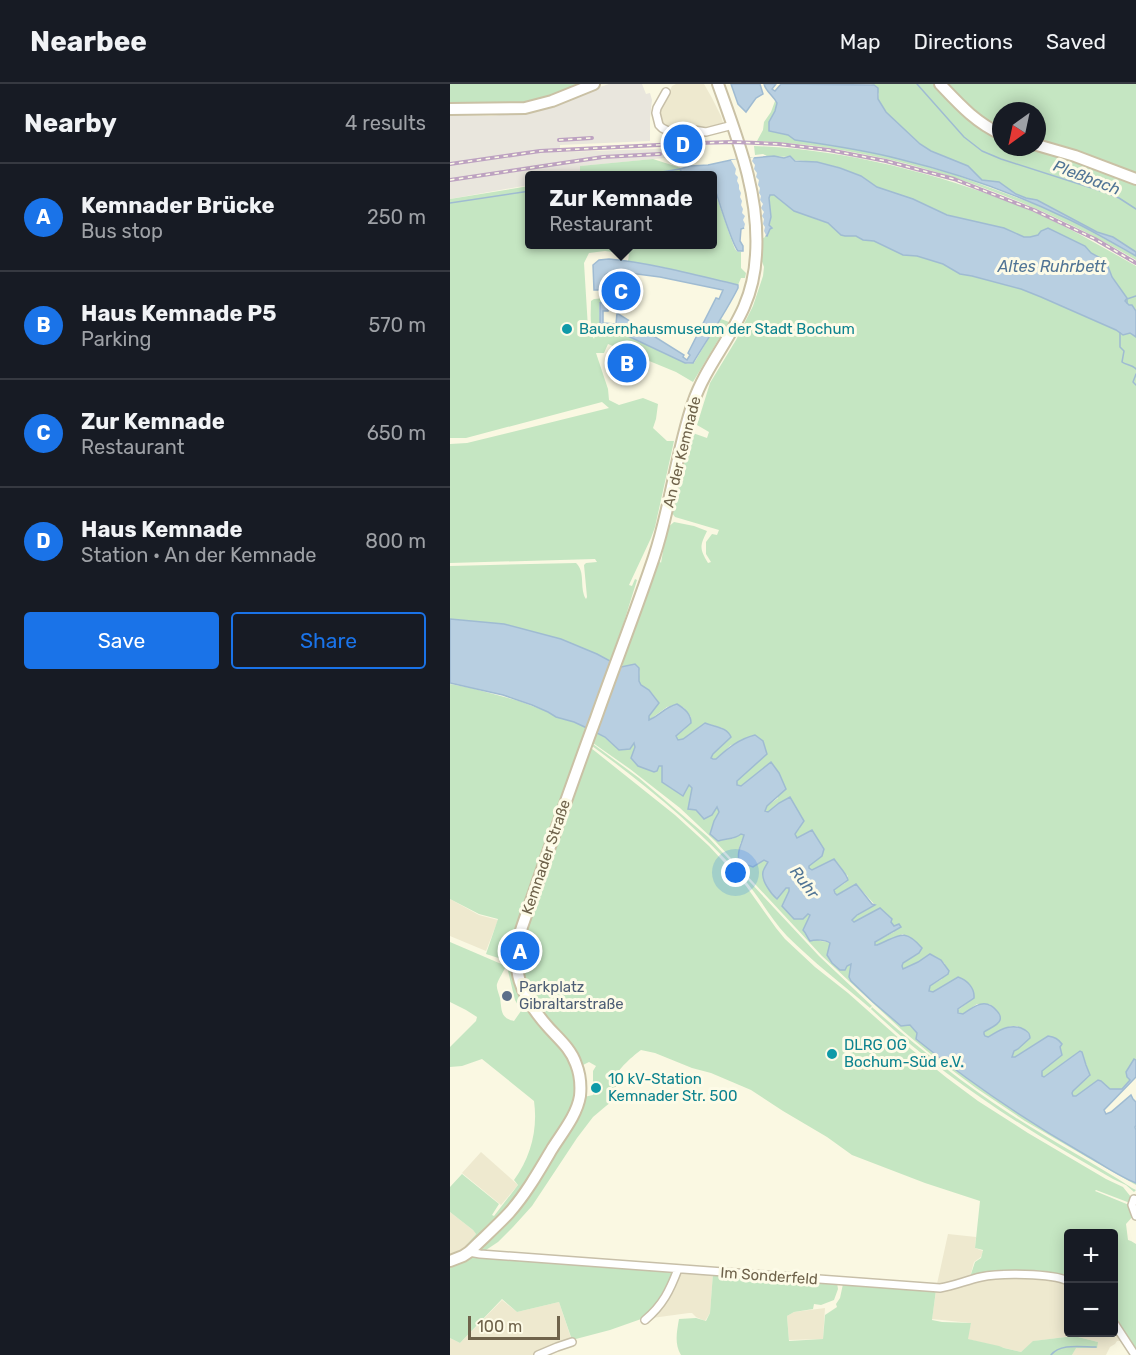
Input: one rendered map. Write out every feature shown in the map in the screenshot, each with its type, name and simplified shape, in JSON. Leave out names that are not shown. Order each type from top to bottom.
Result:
[{"type":"main road","points":[[450,109],[525,108],[552,101],[594,84]]},
{"type":"main road","name":"An der Kemnade","points":[[622,644],[662,529],[694,401],[704,377],[743,309],[752,285],[757,234],[750,179],[733,125],[716,84]]},
{"type":"main road","points":[[940,84],[974,118],[992,130]]},
{"type":"main road","points":[[1046,148],[1136,179]]},
{"type":"main road","name":"Kemnader Straße","points":[[450,1261],[469,1251],[507,1215],[519,1200],[574,1112],[580,1095],[579,1073],[574,1058],[535,1012],[519,983],[516,947],[622,644]]},
{"type":"street","points":[[666,92],[656,113],[662,128],[706,132],[733,125]]},
{"type":"street","points":[[1134,1199],[1132,1205],[1136,1216]]},
{"type":"street","name":"Im Sonderfeld","points":[[469,1251],[940,1288],[998,1275],[1056,1276],[1064,1279]]},
{"type":"street","points":[[645,1320],[663,1301],[678,1269]]},
{"type":"street","points":[[1118,1330],[1136,1355]]},
{"type":"street","points":[[538,1355],[572,1342]]},
{"type":"shaded area","points":[[609,84],[642,84],[646,94],[650,93],[652,100],[650,141],[560,145],[560,152],[686,148],[686,156],[581,166],[580,171],[525,171],[525,186],[450,199],[450,115],[491,116],[525,112]]},
{"type":"shaded area","points":[[704,84],[724,126],[705,129],[688,125],[664,126],[659,116],[660,112],[672,86]]},
{"type":"shaded area","points":[[450,899],[479,915],[498,920],[486,951],[450,936]]},
{"type":"shaded area","points":[[481,1152],[518,1185],[501,1205],[462,1173]]},
{"type":"shaded area","points":[[450,1212],[476,1234],[464,1248],[466,1251],[450,1258]]},
{"type":"shaded area","points":[[948,1234],[976,1237],[975,1248],[983,1251],[981,1257],[974,1262],[970,1277],[1057,1279],[1064,1282],[1064,1337],[1066,1337],[1034,1341],[1021,1352],[967,1339],[971,1323],[932,1319]]},
{"type":"shaded area","points":[[713,1273],[710,1313],[705,1321],[692,1313],[652,1318],[679,1274]]},
{"type":"shaded area","points":[[502,1300],[517,1312],[559,1302],[573,1344],[542,1355],[450,1355],[450,1338],[460,1343]]},
{"type":"shaded area","points":[[825,1308],[823,1339],[789,1340],[787,1316],[794,1312]]},
{"type":"shaded area","points":[[1118,1333],[1123,1341],[1117,1341],[1106,1355],[1072,1355],[1075,1348],[1098,1342],[1078,1337],[1118,1337]]},
{"type":"green space","points":[[450,84],[580,84],[525,103],[450,104]]},
{"type":"green space","points":[[871,84],[936,84],[992,131],[992,156],[1046,156],[1046,151],[1078,160],[1136,183],[1136,252],[1113,237],[1097,232],[1037,200],[1016,194],[999,182],[982,180],[968,166],[920,144],[886,112],[878,99],[879,94]]},
{"type":"green space","points":[[945,84],[1136,84],[1136,176],[1046,145],[1046,102],[992,102],[992,127]]},
{"type":"green space","points":[[775,101],[777,103],[769,122],[769,131],[897,158],[956,175],[1045,208],[1136,256],[1136,260],[1048,214],[1001,194],[954,178],[857,153],[807,145],[757,141]]},
{"type":"green space","points":[[754,146],[826,153],[899,167],[971,188],[1039,214],[1136,266],[1136,311],[1125,300],[1127,298],[1112,277],[1106,261],[1091,253],[1085,246],[1038,235],[1024,237],[1004,228],[947,215],[913,199],[877,187],[861,176],[841,168],[795,160],[790,156],[755,155]]},
{"type":"green space","points":[[747,157],[754,157],[752,159],[766,235],[768,235],[771,217],[770,194],[777,196],[785,204],[828,223],[841,235],[874,241],[903,255],[917,256],[943,264],[960,274],[1021,289],[1123,335],[1131,333],[1136,337],[1136,1060],[1126,1072],[1131,1080],[1122,1089],[1110,1089],[1098,1080],[1073,1096],[1073,1091],[1090,1076],[1082,1052],[1080,1051],[1044,1077],[1041,1071],[1062,1055],[1060,1047],[1062,1044],[1048,1036],[1012,1057],[1014,1051],[1018,1049],[1018,1026],[1011,1026],[985,1037],[984,1032],[997,1023],[990,1004],[977,1004],[963,1014],[958,1012],[974,998],[974,994],[958,977],[933,992],[929,991],[930,986],[942,979],[945,964],[930,954],[903,969],[903,963],[919,953],[903,934],[875,945],[875,942],[894,932],[894,926],[880,909],[854,922],[852,920],[875,905],[856,884],[837,895],[834,890],[845,883],[848,876],[834,859],[812,870],[809,868],[804,834],[797,838],[795,834],[800,828],[790,797],[765,812],[767,806],[778,798],[770,763],[741,786],[737,785],[736,781],[767,754],[763,741],[731,745],[716,759],[711,758],[731,737],[722,728],[705,723],[683,739],[678,740],[676,736],[685,729],[691,717],[684,708],[677,704],[667,707],[649,720],[649,716],[659,703],[649,690],[640,684],[639,669],[635,664],[622,667],[627,646],[658,559],[661,563],[667,528],[674,522],[707,531],[702,547],[708,563],[711,562],[706,554],[706,542],[712,534],[717,535],[719,530],[675,517],[672,513],[690,432],[707,438],[709,432],[697,425],[710,383],[753,306],[763,276],[764,267],[760,256]]},
{"type":"green space","points":[[653,159],[681,168],[682,171],[580,171],[580,166]]},
{"type":"green space","points":[[525,187],[525,249],[717,249],[717,198],[735,249],[741,252],[741,268],[746,273],[745,278],[741,278],[738,285],[628,261],[629,254],[605,251],[589,253],[584,263],[588,328],[594,339],[591,301],[594,299],[606,298],[605,301],[599,303],[602,328],[612,329],[688,364],[694,363],[719,321],[721,319],[729,322],[693,382],[676,372],[608,344],[604,353],[596,353],[608,389],[609,400],[619,405],[643,398],[658,404],[653,428],[667,441],[674,441],[655,527],[629,585],[632,586],[635,579],[637,580],[610,661],[560,639],[504,624],[450,619],[450,566],[576,563],[581,571],[586,599],[584,565],[597,562],[595,559],[450,563],[450,444],[467,443],[609,408],[602,402],[466,438],[450,438],[450,199]]},
{"type":"green space","points":[[450,684],[519,701],[586,728],[591,748],[675,815],[709,846],[746,886],[785,939],[815,967],[911,1049],[978,1101],[1028,1133],[1123,1187],[1131,1197],[1130,1203],[1095,1191],[1129,1205],[1134,1215],[1126,1224],[1128,1240],[1136,1244],[1136,1352],[1118,1326],[1118,1229],[1064,1229],[1064,1278],[1007,1273],[970,1277],[975,1262],[981,1258],[983,1250],[975,1248],[980,1201],[852,1155],[751,1090],[711,1073],[641,1050],[623,1066],[616,1076],[619,1096],[593,1117],[532,1206],[498,1242],[486,1250],[475,1250],[492,1234],[584,1097],[593,1095],[593,1071],[596,1066],[589,1062],[581,1066],[526,993],[520,965],[486,954],[498,919],[479,914],[450,899]]},
{"type":"green space","points":[[596,733],[605,737],[619,750],[630,749],[634,743],[631,759],[658,768],[662,766],[665,782],[683,796],[689,785],[700,814],[717,806],[719,812],[710,834],[718,841],[744,835],[738,855],[768,862],[786,888],[789,888],[785,899],[810,915],[803,930],[820,941],[830,943],[830,949],[847,966],[851,963],[851,981],[901,1026],[910,1025],[917,1033],[917,1039],[998,1100],[1136,1185],[1025,1121],[976,1088],[903,1031],[822,956],[715,841],[680,808],[593,743]]},
{"type":"green space","points":[[593,744],[639,778],[708,837],[819,956],[872,1006],[870,1008],[787,936],[743,878],[690,825],[652,792],[592,746]]},
{"type":"green space","points":[[450,942],[506,966],[497,987],[502,1013],[506,1018],[514,1021],[521,1011],[515,1000],[508,971],[510,969],[514,973],[523,1002],[531,1016],[567,1055],[577,1091],[571,1112],[505,1214],[466,1251],[464,1248],[476,1234],[450,1212],[450,1187],[462,1174],[499,1204],[492,1215],[494,1216],[518,1185],[514,1180],[529,1152],[534,1132],[535,1111],[534,1101],[482,1059],[462,1066],[450,1067],[450,1047],[476,1021],[477,1017],[450,1002]]},
{"type":"green space","points":[[872,1007],[939,1063],[992,1102],[1136,1190],[1134,1192],[1126,1185],[986,1102],[927,1058],[871,1009]]},
{"type":"green space","points":[[478,1256],[671,1271],[673,1277],[662,1300],[644,1318],[610,1330],[572,1340],[559,1302],[517,1312],[502,1299],[460,1343],[450,1338],[450,1264]]},
{"type":"green space","points":[[713,1273],[837,1283],[838,1289],[834,1300],[821,1305],[814,1304],[813,1309],[794,1312],[787,1316],[789,1341],[823,1339],[825,1315],[837,1307],[843,1284],[936,1290],[932,1320],[971,1323],[968,1339],[1021,1352],[1033,1341],[1078,1337],[1098,1342],[1097,1348],[1076,1348],[1072,1355],[681,1355],[677,1342],[679,1319],[696,1318],[706,1321],[710,1313]]},
{"type":"water","points":[[731,84],[760,84],[763,94],[756,98],[746,112],[738,104]]},
{"type":"water","points":[[764,84],[776,84],[772,89],[775,91],[781,84],[874,85],[878,88],[878,99],[886,112],[920,144],[968,166],[982,180],[999,182],[1016,194],[1037,200],[1097,232],[1113,237],[1136,252],[1136,256],[1068,219],[985,184],[886,156],[795,140],[788,135],[769,131],[769,122],[777,103]]},
{"type":"water","name":"Altes Ruhrbett","points":[[790,156],[795,161],[817,162],[840,168],[861,176],[877,187],[913,199],[947,215],[1004,228],[1024,237],[1038,235],[1048,228],[1085,246],[1091,253],[1106,261],[1112,277],[1127,298],[1125,301],[1136,311],[1136,337],[1130,333],[1123,335],[1021,289],[960,274],[943,264],[917,256],[903,255],[874,241],[841,235],[828,223],[794,211],[774,195],[770,195],[769,198],[771,217],[769,225],[772,228],[767,236],[741,229],[740,241],[743,251],[738,251],[717,194],[717,171],[681,171],[680,169],[731,160]]},
{"type":"water","points":[[609,259],[657,266],[738,285],[728,307],[693,363],[685,363],[613,329],[602,327],[600,325],[600,303],[606,302],[608,298],[608,311],[603,311],[603,323],[616,324],[617,313],[684,355],[683,357],[687,360],[690,355],[688,353],[716,298],[719,299],[723,290],[660,277],[614,271],[612,274],[605,275],[608,280],[607,290],[594,290],[593,265],[599,260]]},
{"type":"water","name":"Ruhr","points":[[450,619],[504,624],[561,639],[621,667],[635,664],[639,668],[641,685],[649,690],[659,703],[649,716],[649,720],[668,707],[677,704],[687,712],[691,723],[676,736],[678,740],[683,739],[705,723],[724,729],[729,734],[731,737],[713,754],[711,758],[713,759],[734,744],[749,737],[755,735],[763,741],[767,754],[737,781],[737,785],[741,786],[771,762],[786,789],[767,806],[765,811],[768,812],[790,797],[804,821],[795,834],[797,838],[812,830],[824,849],[822,856],[809,868],[812,870],[834,859],[848,880],[834,890],[835,893],[837,895],[856,884],[875,905],[857,915],[852,920],[854,922],[880,908],[892,919],[894,926],[899,924],[901,927],[875,942],[875,945],[901,935],[906,935],[916,941],[922,948],[919,953],[903,963],[903,969],[930,954],[941,960],[949,971],[948,974],[930,986],[929,991],[933,992],[958,977],[967,982],[972,988],[974,998],[958,1009],[958,1013],[963,1014],[980,1004],[989,1004],[1000,1015],[999,1022],[984,1032],[985,1036],[988,1037],[1011,1027],[1020,1028],[1029,1033],[1030,1038],[1014,1051],[1012,1057],[1048,1036],[1058,1040],[1062,1044],[1060,1047],[1062,1055],[1042,1071],[1044,1077],[1080,1051],[1082,1052],[1090,1075],[1073,1091],[1073,1096],[1098,1080],[1110,1089],[1122,1089],[1130,1080],[1126,1072],[1134,1059],[1136,1060],[1136,1077],[1104,1110],[1106,1114],[1111,1112],[1131,1095],[1136,1102],[1136,1183],[1062,1141],[998,1100],[916,1039],[917,1033],[910,1025],[901,1026],[873,1002],[851,981],[849,977],[851,964],[845,970],[840,970],[832,963],[827,955],[830,943],[821,940],[810,941],[803,930],[810,915],[808,914],[803,919],[794,919],[782,906],[789,888],[786,888],[777,899],[769,890],[763,875],[768,862],[764,860],[753,867],[739,862],[739,851],[744,835],[718,841],[710,834],[719,812],[717,807],[712,815],[704,819],[696,810],[688,809],[692,788],[689,785],[683,796],[662,782],[662,766],[654,772],[638,766],[631,758],[634,743],[630,749],[619,750],[605,737],[532,705],[503,695],[450,683]]},
{"type":"pier","points":[[754,157],[752,161],[759,180],[760,200],[763,204],[761,208],[764,212],[762,216],[766,235],[764,238],[746,232],[744,228],[745,216],[742,213],[738,177],[731,160]]},
{"type":"waterway","name":"Pleßbach","points":[[917,84],[964,137],[982,151],[1107,193],[1136,209]]},
{"type":"waterway","points":[[668,171],[680,169]]},
{"type":"waterway","points":[[450,203],[525,192]]},
{"type":"waterway","points":[[1127,303],[1127,299],[1136,296]]},
{"type":"waterway","points":[[1120,333],[1120,347],[1124,351],[1122,362],[1136,369]]},
{"type":"waterway","points":[[1136,374],[1133,382],[1136,385]]},
{"type":"waterway","points":[[1051,1355],[1065,1347],[1096,1347]]},
{"type":"railway","points":[[559,140],[592,138]]},
{"type":"railway","points":[[450,164],[540,151],[697,143],[779,144],[829,150],[886,161],[954,179],[1034,210],[1095,239],[1136,263]]},
{"type":"railway","points":[[450,180],[603,157],[660,154]]},
{"type":"place","name":"Haus Kemnade","points":[[683,144]]},
{"type":"place","name":"Zur Kemnade","points":[[621,291]]},
{"type":"place","name":"Bauernhausmuseum der Stadt Bochum","points":[[567,329]]},
{"type":"place","name":"Haus Kemnade P5","points":[[627,363]]},
{"type":"place","name":"Kemnader Brücke","points":[[520,951]]},
{"type":"place","name":"Parkplatz Gibraltarstraße","points":[[507,996]]},
{"type":"place","name":"DLRG OG Bochum-Süd e.V.","points":[[832,1054]]},
{"type":"place","name":"10 kV-Station Kemnader Str. 500","points":[[596,1088]]}]
